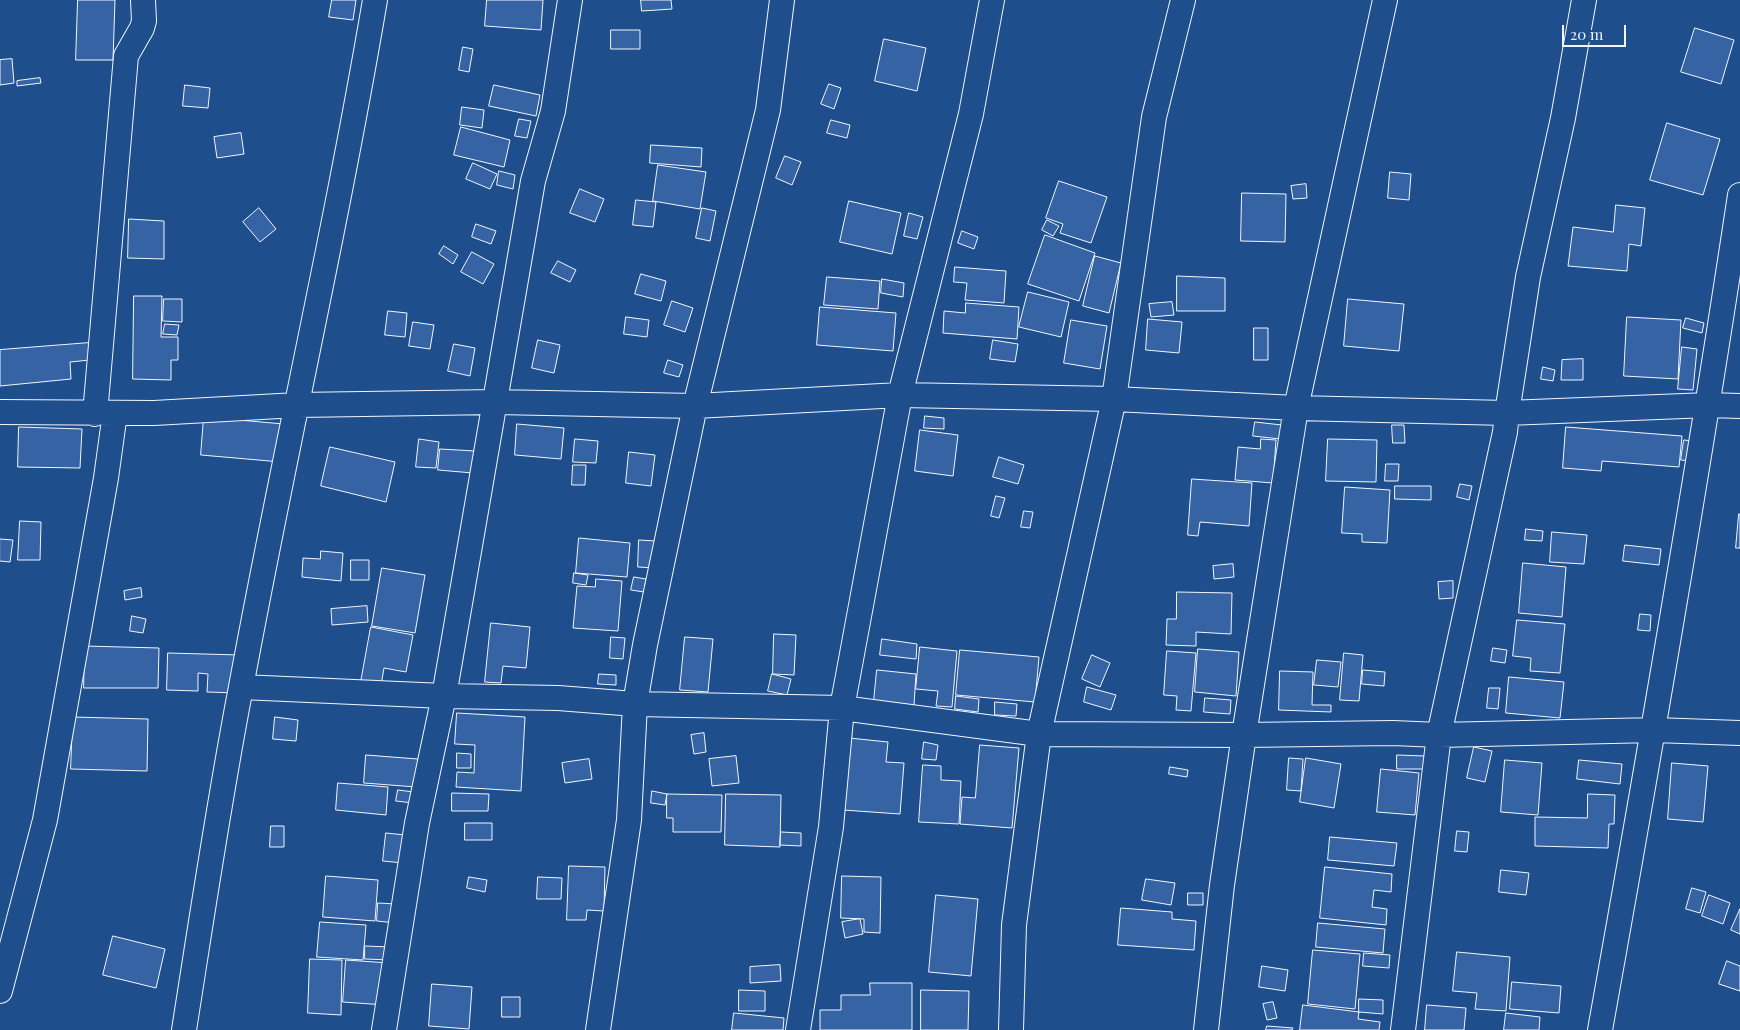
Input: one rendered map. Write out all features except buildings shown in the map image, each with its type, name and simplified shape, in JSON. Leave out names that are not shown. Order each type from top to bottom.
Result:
[{"type":"street","points":[[0,991],[45,820],[106,478],[105,413],[126,56],[142,28],[144,20],[143,0]]},
{"type":"street","points":[[184,1030],[217,822],[241,687],[356,110],[375,0]]},
{"type":"street","points":[[384,1030],[417,823],[444,696],[533,181],[552,111],[570,0]]},
{"type":"street","points":[[602,1030],[598,1030],[629,820],[635,704],[645,645],[695,406],[768,110],[782,0]]},
{"type":"street","points":[[798,1030],[831,827],[842,708],[900,395],[970,114],[992,0]]},
{"type":"street","points":[[1011,1030],[1014,925],[1039,734],[1114,399],[1154,117],[1183,0]]},
{"type":"street","points":[[1206,1030],[1222,885],[1296,408],[1385,0]]},
{"type":"street","points":[[1404,1030],[1440,735],[1505,432],[1528,277],[1563,118],[1584,0]]},
{"type":"street","points":[[1600,1030],[1654,730],[1709,405],[1740,195]]},
{"type":"street","points":[[0,412],[154,413],[297,405],[496,402],[695,406],[900,395],[1114,399],[1296,408],[1507,413],[1709,405],[1740,406]]},
{"type":"street","points":[[241,687],[444,696],[558,698],[635,704],[842,708],[1039,734],[1440,735],[1654,730],[1740,733]]}]
